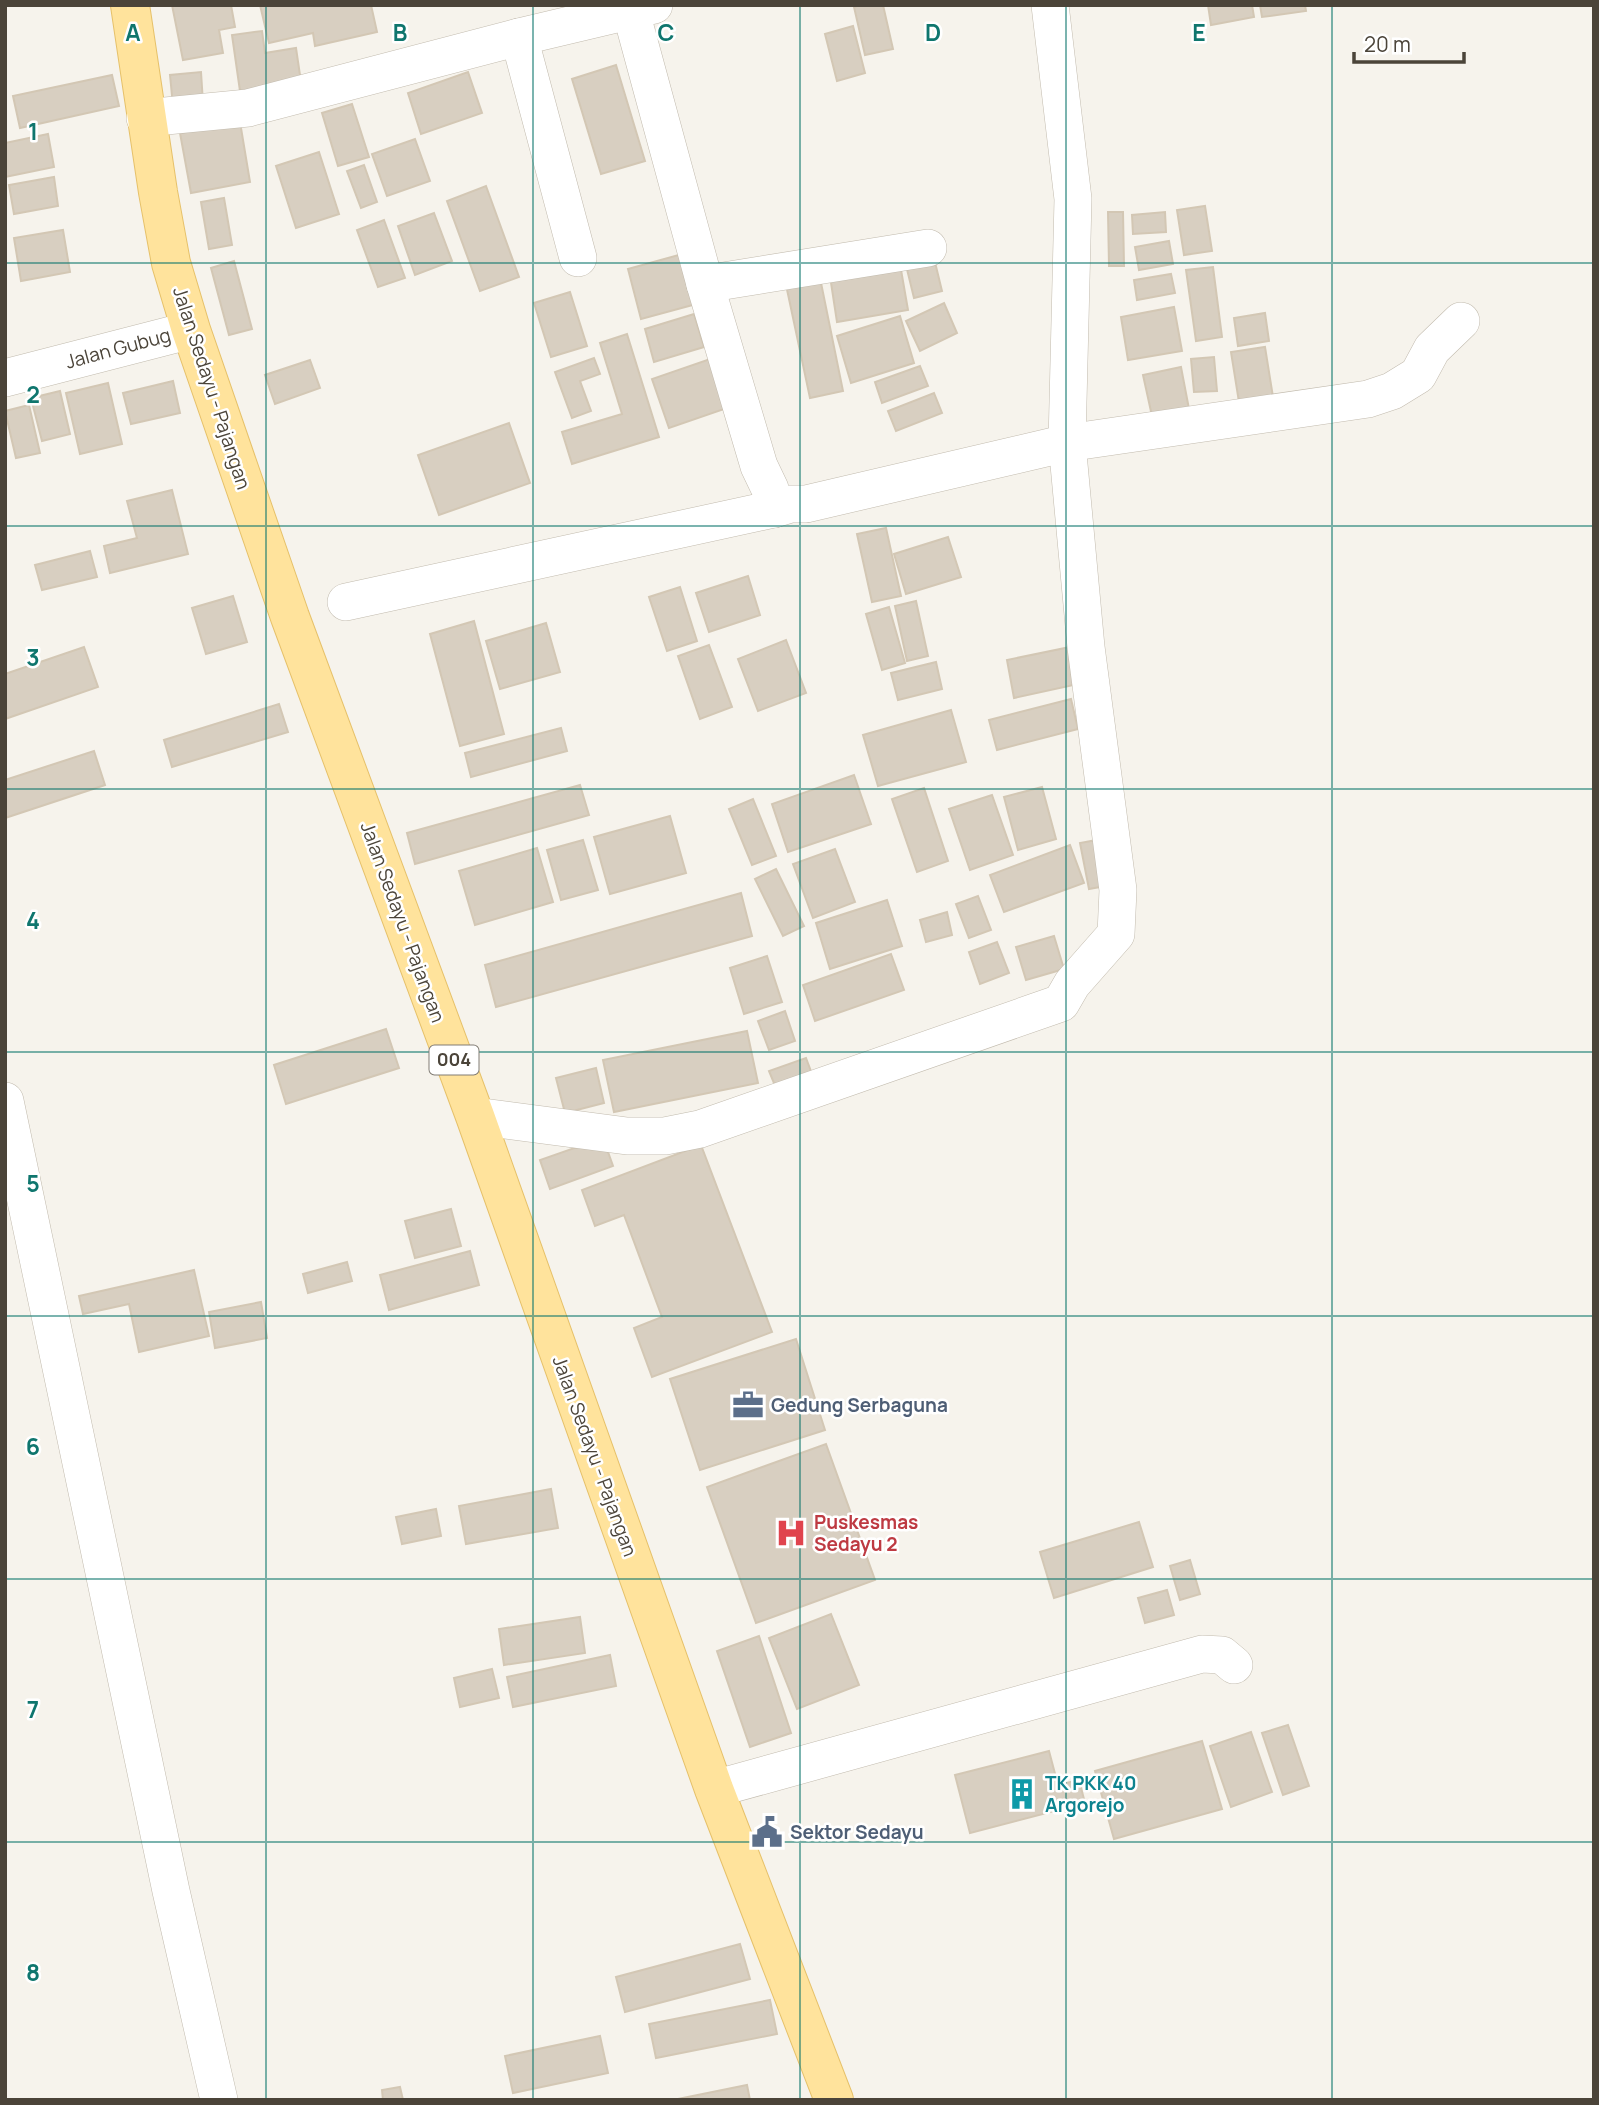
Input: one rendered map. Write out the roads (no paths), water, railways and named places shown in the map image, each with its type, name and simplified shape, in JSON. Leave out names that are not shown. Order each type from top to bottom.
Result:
[{"type":"main road","name":"Jalan Sedayu - Pajangan","points":[[130,5],[145,118],[171,263],[191,330],[290,617],[475,1116],[714,1789],[834,2100]]},
{"type":"street","points":[[475,1116],[627,1136],[665,1136],[700,1129],[1061,1003],[1072,984],[1116,934],[1118,890],[1086,647],[1067,443],[1073,199],[1049,5]]},
{"type":"street","points":[[145,118],[248,108],[519,37],[643,8],[705,284],[774,509]]},
{"type":"street","points":[[519,37],[578,258]]},
{"type":"street","points":[[705,284],[928,248]]},
{"type":"street","points":[[346,602],[790,504],[806,504],[1067,443],[1368,399],[1392,391],[1418,375],[1432,349],[1461,321]]},
{"type":"street","name":"Jalan Gubug","points":[[5,378],[191,330]]},
{"type":"street","points":[[5,1101],[171,1891],[219,2100]]},
{"type":"street","points":[[714,1789],[1202,1654],[1222,1656],[1234,1665]]},
{"type":"place","name":"Gedung Serbaguna","points":[[748,1405]]},
{"type":"place","name":"Puskesmas Sedayu 2","points":[[791,1533]]},
{"type":"place","name":"TK PKK 40 Argorejo","points":[[1022,1794]]},
{"type":"place","name":"Sektor Sedayu","points":[[767,1832]]}]
